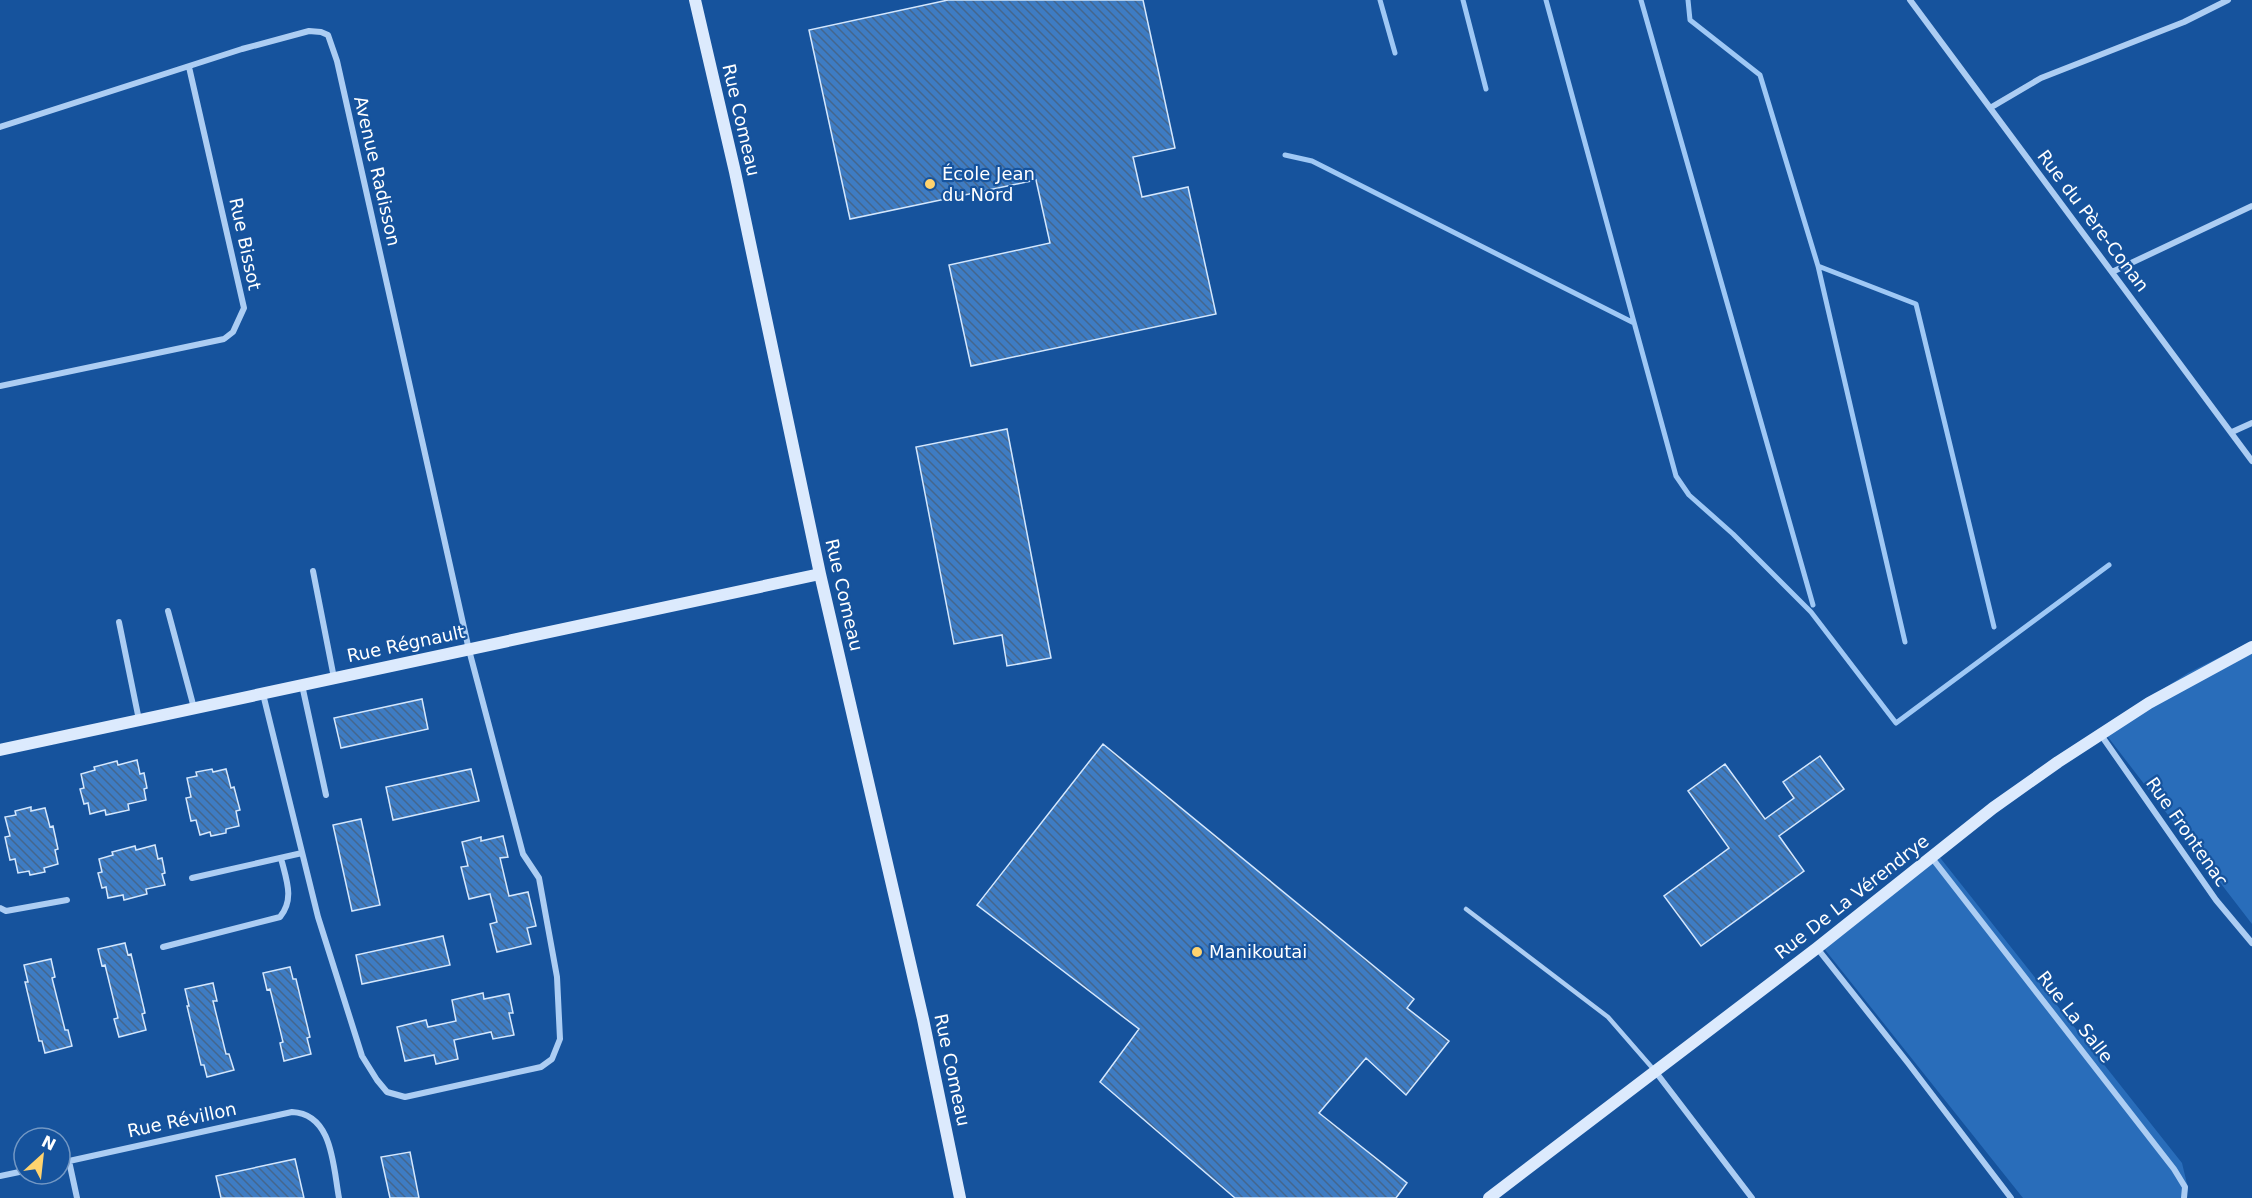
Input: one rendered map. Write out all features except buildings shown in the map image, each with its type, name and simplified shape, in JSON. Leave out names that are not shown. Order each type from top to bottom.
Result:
[{"type":"street","name":"Rue Comeau","points":[[695,0],[735,172],[820,574],[923,1019],[960,1198]]},
{"type":"street","name":"Rue du Père-Conan","points":[[1910,0],[2252,461]]},
{"type":"street","points":[[1990,108],[2041,78],[2184,22],[2228,0]]},
{"type":"street","name":"Avenue Radisson","points":[[0,128],[242,49],[309,31],[328,35],[339,72],[469,650]]},
{"type":"street","name":"Rue Bissot","points":[[0,386],[224,339],[233,332],[244,308],[189,67]]},
{"type":"street","points":[[2112,272],[2252,206]]},
{"type":"street","points":[[2232,432],[2252,423]]},
{"type":"street","points":[[314,572],[334,678]]},
{"type":"street","name":"Rue Régnault","points":[[0,750],[820,574]]},
{"type":"street","points":[[168,612],[194,708]]},
{"type":"street","points":[[118,622],[139,720]]},
{"type":"street","name":"Rue De La Vérendrye","points":[[1489,1198],[1817,948],[1993,808],[2058,762],[2149,703],[2252,647]]},
{"type":"street","points":[[263,694],[318,917],[362,1056],[376,1080],[387,1092],[405,1097],[541,1067],[552,1059],[560,1039],[557,977],[539,878],[523,854],[469,650]]},
{"type":"street","points":[[302,685],[326,795]]},
{"type":"street","name":"Rue Frontenac","points":[[2101,735],[2216,900],[2252,943]]},
{"type":"street","points":[[192,878],[302,853]]},
{"type":"street","points":[[163,947],[280,917],[286,910],[290,893],[281,858]]},
{"type":"street","name":"Rue La Salle","points":[[1932,858],[2174,1169],[2184,1187],[2184,1198]]},
{"type":"street","points":[[0,908],[6,911],[67,900]]},
{"type":"street","points":[[1817,948],[1908,1062],[2011,1198]]},
{"type":"street","points":[[1655,1071],[1752,1198]]},
{"type":"street","name":"Rue Révillon","points":[[72,1160],[292,1112],[304,1112],[315,1119],[324,1130],[339,1198]]},
{"type":"street","points":[[72,1175],[77,1198]]},
{"type":"lane","points":[[1466,909],[1608,1017],[1655,1071]]},
{"type":"shaded area","points":[[2252,641],[2252,924],[2101,728],[2188,673]]},
{"type":"shaded area","points":[[1938,855],[2182,1163],[2188,1188],[2186,1198],[2023,1198],[1822,946]]},
{"type":"waterway","points":[[1380,0],[1395,53]]},
{"type":"waterway","points":[[1463,0],[1486,89]]},
{"type":"waterway","points":[[1546,0],[1676,476],[1689,495],[1733,534],[1811,612],[1896,723],[2109,565]]},
{"type":"waterway","points":[[1641,0],[1813,605]]},
{"type":"waterway","points":[[1688,0],[1690,20],[1760,75],[1818,266],[1905,642]]},
{"type":"waterway","points":[[1285,155],[1312,161],[1634,323]]},
{"type":"waterway","points":[[1818,266],[1916,304],[1994,627]]},
{"type":"place","name":"École Jean du Nord","points":[[930,184]]},
{"type":"place","name":"Manikoutai","points":[[1197,952]]}]
